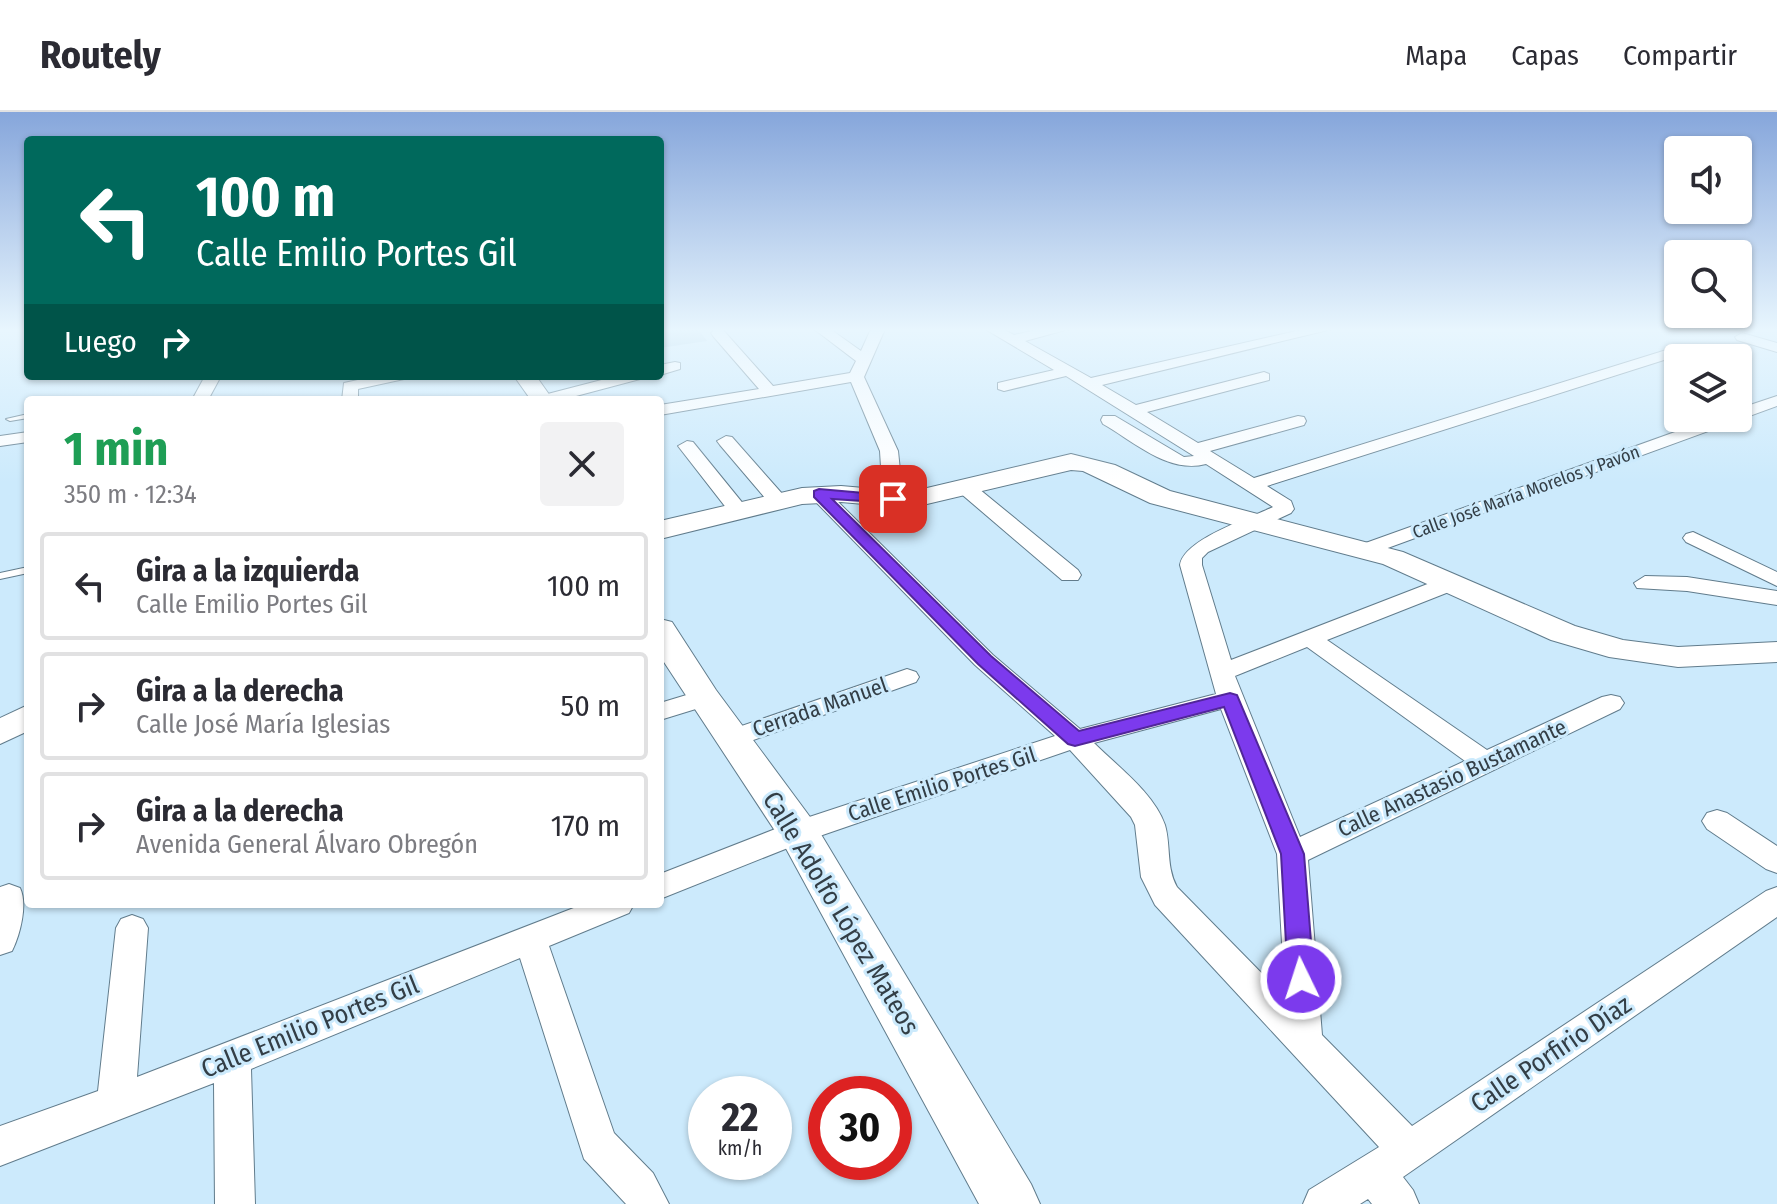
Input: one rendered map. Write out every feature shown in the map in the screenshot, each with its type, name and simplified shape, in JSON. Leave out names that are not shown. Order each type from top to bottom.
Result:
[{"type":"main road","points":[[664,529],[819,494],[893,499],[928,497],[1071,462],[1086,462],[1101,466],[1160,497],[1367,549],[1563,633],[1621,650],[1678,657],[1777,652]]},
{"type":"main road","name":"Calle Adolfo López Mateos","points":[[664,635],[703,698],[798,832],[1011,1204]]},
{"type":"street","points":[[350,393],[387,380]]},
{"type":"street","points":[[558,396],[620,380]]},
{"type":"street","points":[[759,380],[769,391]]},
{"type":"street","points":[[664,409],[838,380]]},
{"type":"street","points":[[857,380],[889,451],[893,499]]},
{"type":"street","points":[[1004,386],[1030,380]]},
{"type":"street","points":[[1084,380],[1284,505],[1284,509],[1201,548],[1192,556],[1191,565],[1230,699],[1292,854],[1305,1041]]},
{"type":"street","points":[[1089,383],[1102,380]]},
{"type":"street","points":[[1134,411],[1253,380]]},
{"type":"street","points":[[1254,484],[1586,380]]},
{"type":"street","points":[[1752,410],[1777,401]]},
{"type":"street","points":[[1109,420],[1180,462],[1189,463],[1204,453],[1298,421]]},
{"type":"street","name":"Calle José María Morelos y Pavón","points":[[1367,549],[1691,432]]},
{"type":"street","points":[[0,441],[24,438]]},
{"type":"street","points":[[726,441],[778,501]]},
{"type":"street","points":[[687,446],[738,510]]},
{"type":"street","points":[[966,488],[1070,575]]},
{"type":"street","points":[[819,494],[984,660],[1075,739],[1142,810],[1150,825],[1156,877],[1166,896],[1409,1151]]},
{"type":"street","points":[[1693,538],[1777,580]]},
{"type":"street","points":[[1222,672],[1451,583]]},
{"type":"street","points":[[1645,583],[1687,584],[1777,598]]},
{"type":"street","points":[[1309,638],[1485,762]]},
{"type":"street","name":"Cerrada Manuel","points":[[733,738],[907,677]]},
{"type":"street","points":[[664,711],[703,698]]},
{"type":"street","name":"Calle Emilio Portes Gil","points":[[664,885],[798,832],[1075,739],[1230,699]]},
{"type":"street","name":"Calle Anastasio Bustamante","points":[[1292,854],[1611,703]]},
{"type":"street","points":[[0,733],[24,718]]},
{"type":"street","points":[[1717,821],[1777,861]]},
{"type":"street","points":[[0,941],[9,897]]},
{"type":"street","name":"Calle Porfirio Díaz","points":[[1323,1204],[1409,1151],[1777,900]]},
{"type":"street","name":"Calle Emilio Portes Gil","points":[[0,1146],[232,1059],[608,908]]},
{"type":"street","points":[[116,1103],[132,928]]},
{"type":"street","points":[[530,939],[598,1145],[641,1187],[649,1204]]},
{"type":"street","points":[[232,1059],[235,1204]]},
{"type":"street","points":[[1373,1174],[1399,1204]]},
{"type":"lane","points":[[10,419],[24,417]]},
{"type":"lane","points":[[0,576],[24,571]]},
{"type":"route","points":[[893,499],[819,494],[984,660],[1075,739],[1230,699],[1292,854],[1301,979]]}]
